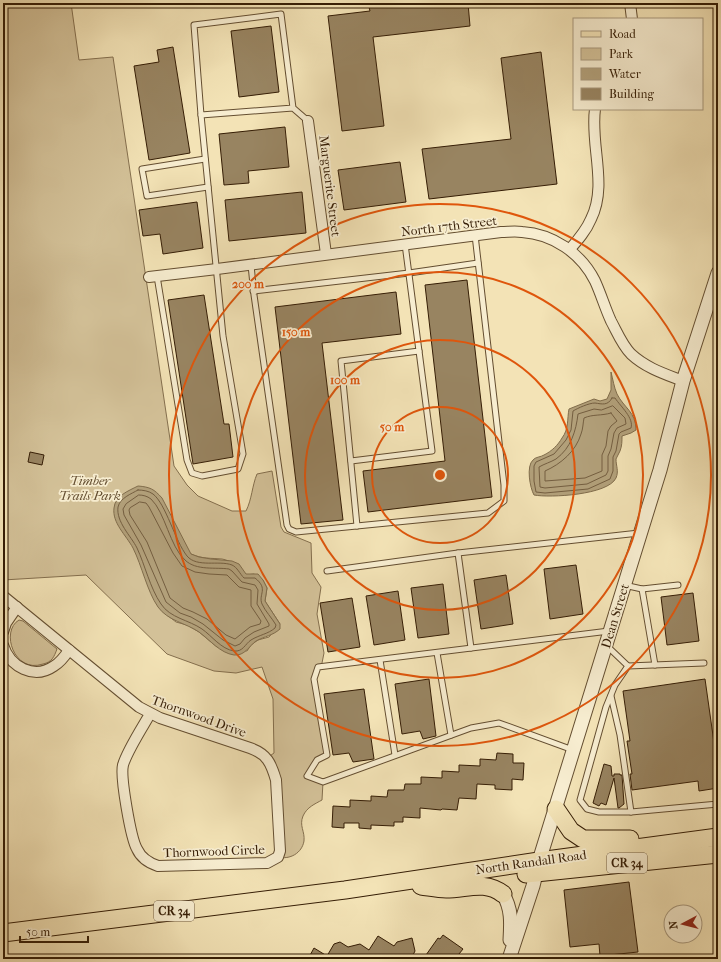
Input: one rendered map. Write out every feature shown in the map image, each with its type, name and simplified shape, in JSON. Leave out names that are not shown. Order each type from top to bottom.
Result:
[{"type":"main road","points":[[556,809],[571,831],[583,839],[698,839]]},
{"type":"main road","name":"North Randall Road","points":[[345,890],[421,886],[698,839],[718,837]]},
{"type":"main road","name":"North Randall Road","points":[[3,933],[538,866],[718,854]]},
{"type":"main road","name":"North Randall Road","points":[[421,886],[444,889],[490,887],[503,894]]},
{"type":"street","points":[[630,3],[632,18]]},
{"type":"street","points":[[570,250],[589,224],[597,200],[598,182],[594,133],[596,110]]},
{"type":"street","name":"Marguerite Street","points":[[308,121],[326,254]]},
{"type":"street","name":"North 17th Street","points":[[153,276],[251,265],[475,235],[501,232],[523,232],[547,237],[570,250],[586,267],[594,281],[620,339],[630,354],[642,363],[659,372],[683,381]]},
{"type":"street","name":"Dean Street","points":[[508,959],[611,631],[660,470],[683,381],[718,273]]},
{"type":"street","name":"Thornwood Drive","points":[[3,596],[139,707],[150,714],[259,751],[268,760],[273,769],[276,780],[280,851],[278,857],[273,861]]},
{"type":"street","points":[[3,632],[6,623],[17,607]]},
{"type":"street","points":[[3,645],[5,652],[14,664],[20,668],[34,672],[49,669],[56,665],[69,650]]},
{"type":"street","name":"Thornwood Circle","points":[[150,714],[126,758],[122,771],[132,835],[136,848],[141,856],[152,864],[158,866],[267,864],[273,861]]},
{"type":"street","name":"Dean Street","points":[[503,894],[507,900],[511,917],[508,959]]},
{"type":"lane","points":[[153,276],[187,460],[192,473],[202,476],[238,469],[243,454],[223,336],[205,159],[194,25],[281,14],[293,108],[308,121]]},
{"type":"lane","points":[[201,115],[293,108]]},
{"type":"lane","points":[[205,159],[142,169],[147,196],[208,187]]},
{"type":"lane","points":[[251,265],[253,291],[287,525],[289,528],[296,532],[488,513],[504,501],[504,485],[475,235]]},
{"type":"lane","points":[[351,461],[432,450],[405,244]]},
{"type":"lane","points":[[253,291],[409,273],[478,263]]},
{"type":"lane","points":[[357,526],[341,361],[419,351]]},
{"type":"lane","points":[[327,572],[458,553],[640,533]]},
{"type":"lane","points":[[458,553],[471,648]]},
{"type":"lane","points":[[624,586],[642,590],[678,585]]},
{"type":"lane","points":[[642,590],[655,665]]},
{"type":"lane","points":[[574,750],[499,723],[471,728],[323,782],[307,776],[317,760],[327,755],[314,679],[318,667],[611,631]]},
{"type":"lane","points":[[606,646],[628,666],[704,662]]},
{"type":"lane","points":[[437,652],[451,735]]},
{"type":"lane","points":[[380,660],[395,755]]},
{"type":"lane","points":[[628,666],[615,685],[606,708],[580,800],[587,809],[600,812],[631,812],[718,804]]},
{"type":"lane","points":[[611,696],[620,735],[631,812]]},
{"type":"green space","name":"Timber Trails Park","points":[[3,3],[71,3],[79,60],[113,57],[174,466],[187,485],[198,496],[232,511],[246,511],[250,502],[257,474],[272,471],[281,527],[284,532],[311,543],[312,573],[321,587],[317,614],[324,653],[322,663],[318,667],[314,679],[327,755],[317,760],[307,776],[323,782],[322,800],[309,808],[303,816],[302,826],[304,841],[301,849],[295,855],[282,858],[278,857],[276,780],[267,758],[274,753],[273,699],[262,667],[236,673],[214,671],[167,654],[86,575],[3,580]],"holes":[[[191,554],[195,556],[229,561],[236,565],[246,575],[254,574],[263,580],[267,588],[265,601],[280,624],[269,637],[258,640],[251,645],[247,651],[217,647],[199,632],[187,625],[176,622],[167,615]]]},
{"type":"green space","points":[[19,620],[23,621],[57,649],[51,660],[43,664],[33,665],[24,663],[18,657],[13,650],[11,633],[13,625]]},
{"type":"water","points":[[611,372],[617,394],[632,414],[636,430],[622,436],[620,452],[616,459],[616,478],[611,484],[591,492],[552,496],[534,495],[529,477],[531,463],[535,458],[550,452],[560,441],[567,428],[569,409],[594,399],[600,401],[607,399],[611,390]]},
{"type":"water","points":[[138,486],[152,489],[162,498],[191,554],[199,557],[232,561],[239,564],[246,574],[258,574],[267,588],[265,601],[280,624],[280,629],[256,641],[241,654],[234,655],[224,652],[199,632],[172,619],[162,612],[154,601],[133,548],[115,519],[114,508],[119,497]]},
{"type":"building","points":[[368,3],[468,3],[470,26],[373,37],[384,126],[342,131],[328,16],[370,11]]},
{"type":"building","points":[[271,26],[279,92],[239,97],[231,31]]},
{"type":"building","points":[[173,47],[190,153],[149,160],[134,66],[159,62],[157,50]]},
{"type":"building","points":[[541,52],[557,184],[429,199],[422,149],[511,139],[501,58]]},
{"type":"building","points":[[285,127],[289,167],[248,171],[249,183],[224,185],[219,134]]},
{"type":"building","points":[[400,162],[406,202],[344,210],[338,170]]},
{"type":"building","points":[[302,192],[306,233],[229,241],[225,200]]},
{"type":"building","points":[[197,202],[203,248],[163,254],[160,234],[143,236],[139,210]]},
{"type":"building","points":[[467,280],[492,497],[368,512],[363,471],[445,461],[425,285]]},
{"type":"building","points":[[396,292],[401,334],[322,343],[343,520],[301,524],[275,307]]},
{"type":"building","points":[[204,295],[224,424],[229,424],[233,457],[193,464],[168,300]]},
{"type":"building","points":[[30,452],[44,455],[42,465],[28,462]]},
{"type":"building","points":[[576,565],[583,614],[550,619],[544,569]]},
{"type":"building","points":[[506,575],[513,624],[481,629],[474,580]]},
{"type":"building","points":[[443,584],[449,634],[418,638],[411,588]]},
{"type":"building","points":[[398,591],[405,640],[374,645],[366,596]]},
{"type":"building","points":[[693,593],[699,641],[667,645],[661,597]]},
{"type":"building","points":[[352,598],[360,647],[328,652],[320,603]]},
{"type":"building","points":[[429,679],[436,736],[423,739],[420,731],[402,734],[395,684]]},
{"type":"building","points":[[705,679],[718,771],[718,788],[699,791],[698,781],[632,790],[630,774],[632,774],[627,741],[630,741],[623,691]]},
{"type":"building","points":[[364,689],[374,759],[353,762],[349,753],[333,755],[324,694]]},
{"type":"building","points":[[497,753],[513,754],[513,763],[524,763],[523,780],[512,779],[512,790],[495,789],[495,785],[477,784],[476,799],[459,798],[457,810],[420,808],[420,818],[403,817],[403,822],[394,822],[394,826],[371,825],[371,829],[359,828],[359,823],[344,823],[344,828],[332,827],[333,806],[350,807],[350,800],[371,801],[371,796],[387,797],[388,790],[404,790],[405,784],[421,784],[421,777],[442,778],[442,771],[459,772],[459,765],[480,766],[480,759],[496,760]]},
{"type":"building","points":[[604,764],[611,766],[612,776],[614,776],[614,774],[622,775],[624,804],[619,808],[614,778],[606,805],[601,803],[599,806],[593,803]]},
{"type":"building","points":[[629,882],[638,952],[600,956],[599,944],[570,947],[564,890]]},
{"type":"building","points":[[443,935],[463,949],[455,959],[432,959],[426,955],[438,938],[440,939]]},
{"type":"building","points":[[378,936],[394,946],[397,942],[412,938],[415,951],[411,959],[308,959],[314,948],[327,956],[334,944],[340,942],[348,947],[360,944],[369,950]]}]
